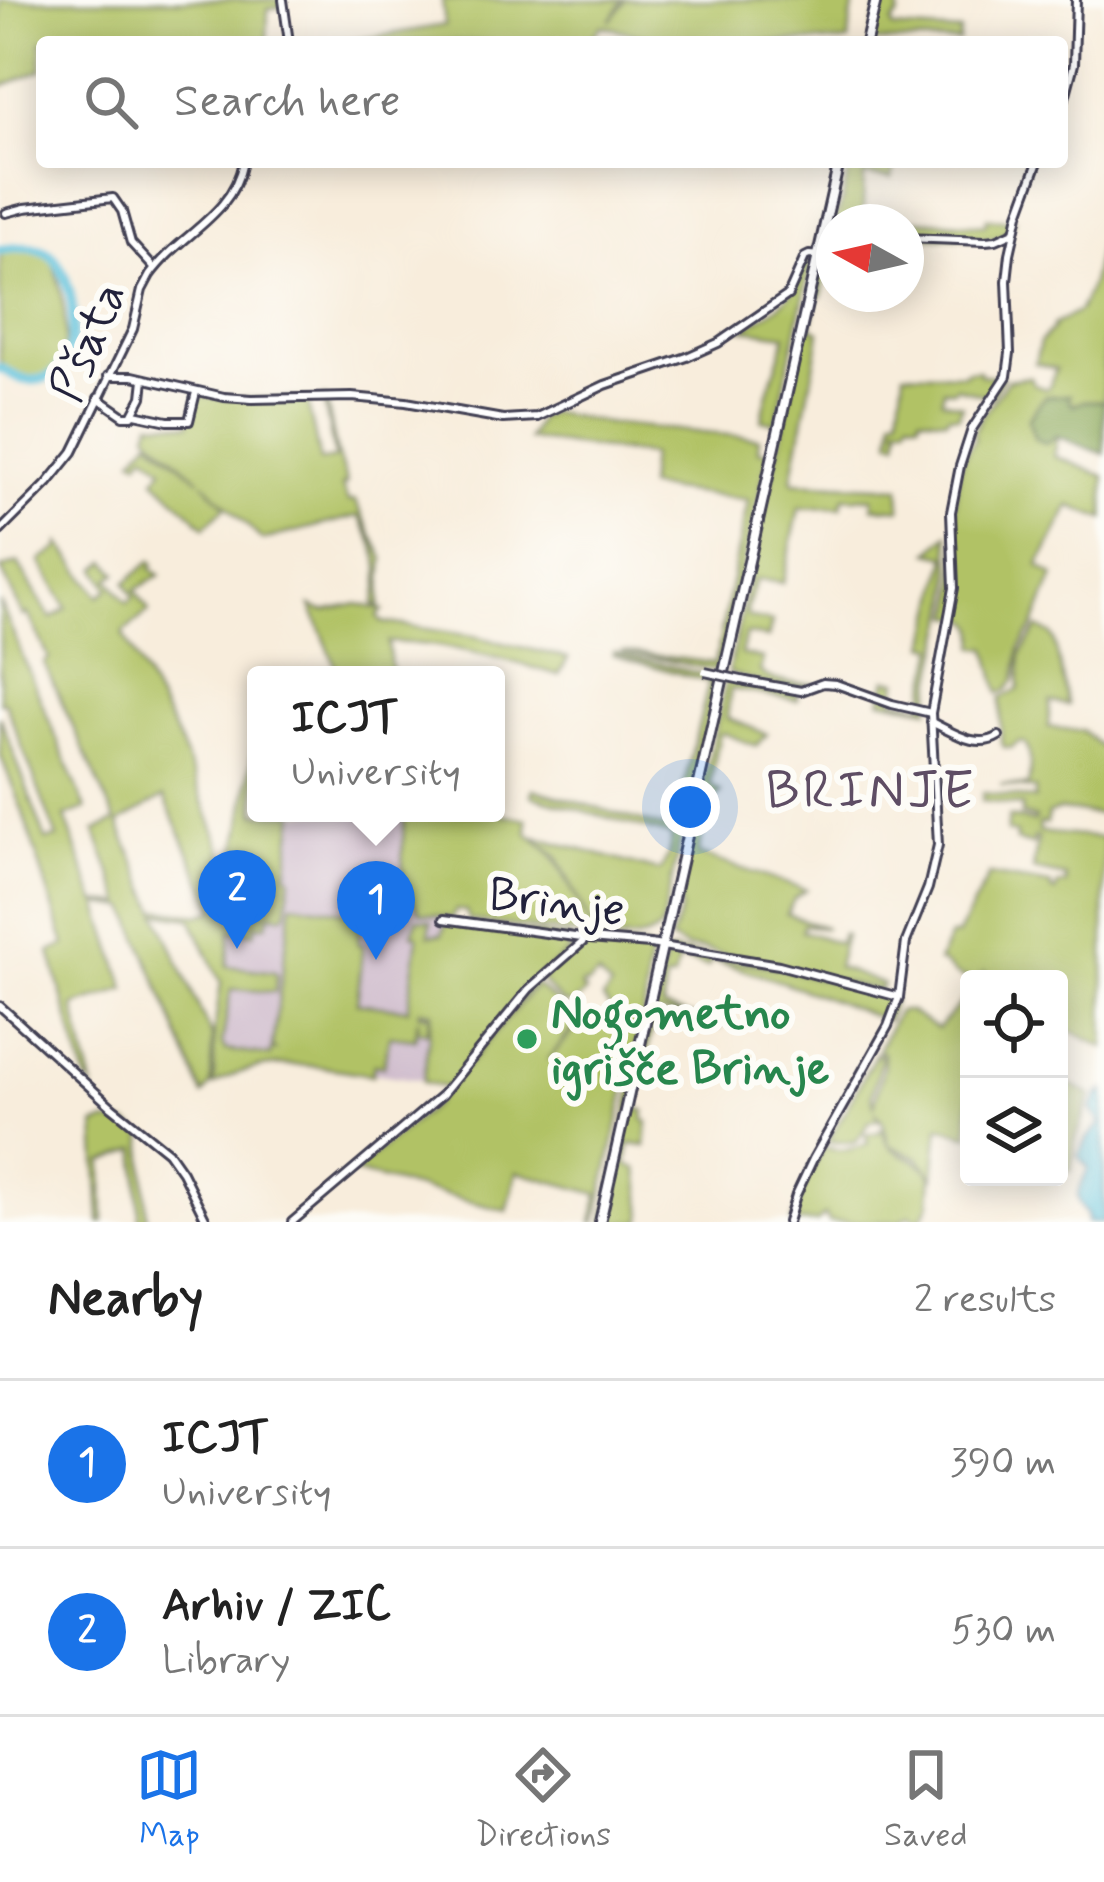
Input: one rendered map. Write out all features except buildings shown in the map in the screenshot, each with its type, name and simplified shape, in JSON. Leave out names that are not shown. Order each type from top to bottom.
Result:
[{"type":"main road","points":[[867,36],[876,0]]},
{"type":"main road","points":[[830,204],[838,168]]},
{"type":"main road","points":[[600,1222],[816,264]]},
{"type":"street","points":[[283,0],[288,36]]},
{"type":"street","points":[[1068,87],[1074,64],[1076,0]]},
{"type":"street","points":[[154,268],[224,206],[242,168]]},
{"type":"street","points":[[788,1222],[813,1159],[882,1038],[899,997],[906,942],[928,888],[938,845],[931,718],[954,588],[950,530],[960,466],[972,429],[1002,386],[1009,366],[1007,281],[1014,232],[1036,168]]},
{"type":"street","name":"Pšata","points":[[0,531],[73,452],[133,329],[142,290],[154,268],[131,243],[113,198],[6,213]]},
{"type":"street","points":[[924,239],[985,241],[1014,232]]},
{"type":"street","points":[[108,376],[125,375],[252,399],[377,398],[503,419],[537,417],[718,343],[782,300],[792,288],[801,261],[808,254],[816,255]]},
{"type":"street","points":[[135,414],[145,379]]},
{"type":"street","points":[[98,398],[124,416],[189,421],[196,392]]},
{"type":"street","points":[[705,671],[801,691],[836,684],[931,718],[975,742],[999,736]]},
{"type":"street","name":"Brinje","points":[[444,919],[779,965],[899,997]]},
{"type":"street","points":[[292,1222],[442,1095],[529,989],[589,939]]},
{"type":"street","points":[[0,1006],[168,1152],[207,1222]]},
{"type":"shaded area","points":[[247,800],[247,822],[459,822],[423,1080],[214,1052]]},
{"type":"green space","points":[[0,0],[281,0],[282,7],[268,9],[267,36],[36,36],[36,72],[0,87]]},
{"type":"green space","points":[[442,0],[623,0],[610,21],[626,0],[856,0],[849,36],[644,36],[602,26],[593,36],[380,36],[445,25]]},
{"type":"green space","points":[[880,0],[899,0],[893,28],[960,32],[960,36],[871,36]]},
{"type":"green space","points":[[849,168],[894,168],[892,178],[864,175],[863,204],[841,204]]},
{"type":"green space","points":[[987,218],[1015,221],[1007,233],[993,239],[924,237],[924,220],[985,225]]},
{"type":"green space","points":[[1101,237],[1104,401],[1073,405],[1069,396],[1045,396],[1028,419],[1058,437],[1054,456],[1104,476],[1104,519],[1070,506],[1039,566],[1054,576],[1020,648],[1015,680],[999,693],[988,648],[976,647],[974,624],[952,616],[960,470],[980,419],[1008,380],[1030,377],[1033,383],[1049,387],[1056,369],[1035,363],[1040,342],[1053,325],[1079,311],[1091,284]]},
{"type":"green space","points":[[34,249],[52,259],[61,292],[66,335],[63,354],[57,370],[45,378],[23,377],[0,364],[0,253]]},
{"type":"green space","points":[[808,259],[811,264],[776,423],[762,420],[786,335],[743,329],[786,298]]},
{"type":"green space","points":[[816,281],[811,327],[820,331],[792,479],[900,487],[901,509],[873,507],[873,498],[844,497],[841,507],[799,508],[783,583],[756,579],[747,610],[748,617],[772,622],[768,638],[746,634],[741,654],[763,659],[760,671],[771,678],[815,684],[782,687],[728,673]]},
{"type":"green space","points":[[979,370],[980,375],[1003,377],[990,397],[956,387],[944,389],[942,400],[962,405],[959,416],[909,419],[907,424],[897,424],[898,441],[891,440],[904,372]]},
{"type":"green space","points":[[198,395],[307,399],[320,461],[335,459],[326,398],[347,484],[342,486],[348,502],[355,501],[384,558],[380,607],[374,604],[378,558],[358,516],[262,540],[203,482],[226,506],[205,527],[155,479],[163,468],[146,453],[138,461],[133,458],[150,439],[200,480],[148,433],[151,422],[189,424]]},
{"type":"green space","points":[[1070,395],[1073,405],[1104,401],[1104,454],[1057,436],[1046,443],[1035,439],[1028,419],[1045,396]]},
{"type":"green space","points":[[552,412],[606,423],[759,438],[758,450],[769,452],[719,671],[621,651],[715,663],[748,500],[647,487],[650,455],[528,439],[539,418]]},
{"type":"green space","points":[[948,534],[950,603],[929,709],[881,700],[887,679],[898,681],[894,699],[923,706],[936,647],[927,645],[947,556],[930,552]]},
{"type":"green space","points":[[60,543],[99,596],[109,589],[97,569],[107,561],[117,573],[109,579],[127,603],[134,597],[125,583],[151,561],[151,569],[160,575],[135,590],[149,611],[123,633],[179,741],[231,871],[247,789],[247,822],[294,822],[286,912],[269,914],[267,925],[256,925],[254,933],[231,931],[227,966],[275,972],[275,992],[231,989],[222,1044],[226,1050],[270,1056],[275,1050],[292,903],[362,914],[357,1003],[408,1009],[417,919],[431,921],[429,935],[442,934],[447,922],[570,939],[573,943],[565,955],[537,978],[446,1088],[423,1082],[432,1012],[420,1010],[419,1014],[430,1015],[427,1032],[418,1031],[418,1019],[415,1039],[390,1036],[383,1066],[374,1064],[372,1075],[271,1066],[214,1085],[221,982],[191,918],[157,913],[212,1037],[211,1085],[203,1095],[127,908],[98,904],[126,989],[74,1006],[93,1087],[86,1080],[50,952],[65,945],[0,754],[0,716],[46,840],[57,838],[5,702],[0,703],[0,602],[86,809],[65,817],[96,902],[123,904],[95,831],[116,821],[44,663],[49,658],[1,569],[18,563],[51,619],[67,608],[40,561]],"holes":[[[164,797],[215,910],[199,915],[156,909],[119,825],[122,821]]]},
{"type":"green space","points":[[358,604],[383,610],[378,616],[382,622],[474,636],[568,658],[559,675],[453,649],[388,642],[391,666],[335,666],[311,606],[323,611]]},
{"type":"green space","points":[[1038,628],[1051,634],[1068,705],[1050,702],[1048,727],[1082,731],[1104,750],[1104,815],[1060,810],[1048,814],[1039,832],[1104,838],[1104,1047],[1068,1029],[1068,970],[960,970],[960,976],[938,962],[989,875],[1051,885],[1055,892],[1058,885],[1066,884],[1066,877],[1033,870],[1038,838],[1033,845],[1016,841],[1016,834],[1007,832],[1009,817],[1034,822],[1036,818],[1021,815],[1022,806],[982,801],[983,793],[1035,799],[1035,789],[1000,785],[1028,786],[1025,743],[1011,748],[1001,741],[1001,698],[1019,689],[1021,654]]},
{"type":"green space","points":[[614,652],[717,678],[661,928],[630,940],[596,937],[598,930],[593,929],[556,855],[533,836],[658,871],[668,856],[672,836],[532,796],[533,789],[673,830],[709,682]]},
{"type":"green space","points":[[726,681],[798,693],[797,700],[731,689],[727,718],[767,734],[756,746],[720,735],[710,785],[721,792],[709,808],[698,854],[806,890],[794,899],[787,914],[826,928],[803,925],[802,931],[839,943],[845,935],[837,967],[883,984],[880,990],[687,948],[670,940],[681,909],[679,893]]},
{"type":"green space","points":[[505,815],[527,819],[528,833],[551,854],[578,902],[590,926],[589,936],[469,920],[466,911],[456,910],[452,918],[421,913],[407,887],[404,822],[505,822]]},
{"type":"green space","points":[[590,942],[645,948],[651,953],[645,1004],[596,1222],[598,1194],[517,1172],[507,1211],[353,1172],[433,1106],[536,985],[579,1021],[548,1060],[582,1022],[594,1031],[614,1014],[603,999],[611,988],[598,976],[583,984],[586,992],[572,1005],[562,1002],[542,982],[577,948]]},
{"type":"green space","points":[[668,952],[778,968],[894,1000],[887,1021],[711,960],[708,967],[679,959],[674,978],[665,980],[663,1008],[721,1024],[719,1028],[656,1013],[635,1107],[645,1111],[646,1146],[630,1144],[626,1164],[638,1169],[643,1214],[641,1222],[604,1222],[649,1019]]},
{"type":"green space","points":[[960,1004],[960,1133],[939,1126],[934,1177],[919,1158],[889,1145],[883,1122],[875,1111],[879,1120],[870,1121],[856,1142],[828,1142],[876,1053],[881,1059],[872,1095],[874,1107],[884,1064],[878,1050],[898,1011],[909,1011],[937,1029]]},
{"type":"green space","points":[[1068,1084],[1091,1095],[1068,1170]]},
{"type":"green space","points":[[128,1124],[143,1135],[147,1222],[139,1222],[137,1149],[103,1162],[104,1222],[100,1222],[95,1125]]},
{"type":"green space","points":[[882,1128],[890,1146],[932,1176],[930,1203],[923,1217],[910,1215],[899,1222],[829,1222],[825,1215],[817,1222],[791,1222],[824,1147],[858,1147],[868,1143],[865,1134]]},
{"type":"water","points":[[1104,1090],[1104,1222],[1087,1222],[1078,1197],[1088,1168],[1078,1156],[1099,1126],[1091,1110]]},
{"type":"waterway","name":"Pšata","points":[[0,250],[36,249],[58,264],[72,303],[73,326],[61,366],[47,377],[26,380],[0,368]]},
{"type":"place","name":"Arhiv / ZIC","points":[[237,949]]},
{"type":"place","name":"ICJT","points":[[376,960]]},
{"type":"place","name":"Nogometno igrišče Brinje","points":[[527,1039]]},
{"type":"district","name":"BRINJE","points":[[871,788]]}]
